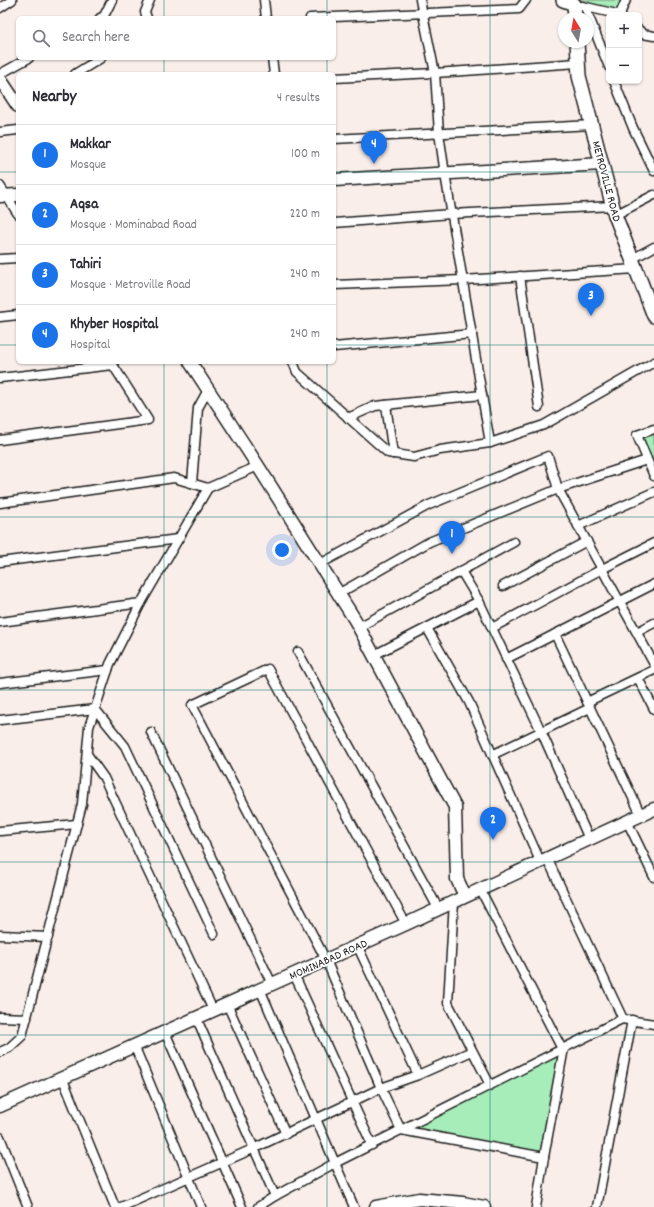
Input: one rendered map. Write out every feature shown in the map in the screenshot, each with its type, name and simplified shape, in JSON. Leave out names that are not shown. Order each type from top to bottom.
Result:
[{"type":"main road","name":"METROVILLE ROAD","points":[[577,48],[579,76],[614,211],[654,316]]},
{"type":"street","points":[[0,8],[12,0]]},
{"type":"street","points":[[104,16],[112,0]]},
{"type":"street","points":[[147,16],[145,12],[150,0]]},
{"type":"street","points":[[264,0],[266,16]]},
{"type":"street","points":[[420,0],[435,73],[439,133],[445,174],[490,443]]},
{"type":"street","points":[[336,17],[519,9],[526,0]]},
{"type":"street","points":[[621,12],[626,0]]},
{"type":"street","points":[[574,4],[611,12]]},
{"type":"street","points":[[574,4],[606,62]]},
{"type":"street","points":[[642,33],[654,36]]},
{"type":"street","points":[[0,74],[25,60]]},
{"type":"street","points":[[78,72],[98,60]]},
{"type":"street","points":[[272,60],[274,72]]},
{"type":"street","points":[[336,78],[578,63]]},
{"type":"street","points":[[0,79],[16,103]]},
{"type":"street","points":[[615,84],[633,128],[654,172]]},
{"type":"street","points":[[336,139],[592,125]]},
{"type":"street","points":[[0,132],[16,130]]},
{"type":"street","points":[[336,180],[602,164]]},
{"type":"street","points":[[6,194],[16,211]]},
{"type":"street","points":[[336,223],[451,214],[614,211],[654,195]]},
{"type":"street","points":[[336,285],[463,280],[520,276],[634,264],[654,247]]},
{"type":"street","points":[[0,259],[16,258]]},
{"type":"street","points":[[520,276],[539,407]]},
{"type":"street","points":[[0,317],[16,315]]},
{"type":"street","points":[[336,347],[472,334]]},
{"type":"street","points":[[294,364],[297,372],[388,453],[414,457],[440,450],[490,443],[544,425],[654,362]]},
{"type":"street","points":[[0,378],[112,364],[148,420],[0,440]]},
{"type":"street","points":[[191,364],[258,466],[359,627],[455,807],[460,898],[448,1002],[490,1085]]},
{"type":"street","points":[[192,483],[198,408],[208,390]]},
{"type":"street","points":[[348,418],[375,406],[482,395]]},
{"type":"street","points":[[386,405],[393,454]]},
{"type":"street","points":[[654,429],[637,435],[654,476]]},
{"type":"street","points":[[320,564],[429,505],[548,456],[558,489],[654,664]]},
{"type":"street","points":[[338,594],[429,542],[558,489],[647,460]]},
{"type":"street","points":[[0,1052],[9,1048],[22,1036],[82,804],[89,727],[108,670],[141,603],[208,488],[258,466]]},
{"type":"street","points":[[0,503],[174,478],[208,488]]},
{"type":"street","points":[[578,526],[654,492]]},
{"type":"street","points":[[0,562],[178,539]]},
{"type":"street","points":[[503,586],[587,541]]},
{"type":"street","points":[[359,627],[514,542]]},
{"type":"street","points":[[492,628],[654,543]]},
{"type":"street","points":[[460,571],[479,601],[492,628],[542,733],[589,839]]},
{"type":"street","points":[[506,659],[654,584]]},
{"type":"street","points":[[374,655],[479,601]]},
{"type":"street","points":[[0,622],[141,603]]},
{"type":"street","points":[[637,632],[654,623]]},
{"type":"street","points":[[427,628],[469,702],[492,755],[544,860],[627,1020],[597,1207]]},
{"type":"street","points":[[555,634],[641,815]]},
{"type":"street","points":[[298,652],[438,908]]},
{"type":"street","points":[[401,1130],[381,1088],[326,960],[192,706],[268,669],[406,924]]},
{"type":"street","points":[[0,683],[108,670]]},
{"type":"street","points":[[492,755],[542,733],[589,705],[654,670]]},
{"type":"street","points":[[638,678],[654,709]]},
{"type":"street","points":[[0,720],[95,709]]},
{"type":"street","points":[[95,709],[125,746],[214,934]]},
{"type":"street","points":[[152,732],[272,984]]},
{"type":"street","points":[[87,754],[104,778],[214,1010]]},
{"type":"street","name":"MOMINABAD ROAD","points":[[0,1106],[406,924],[654,809]]},
{"type":"street","points":[[628,821],[654,876]]},
{"type":"street","points":[[0,831],[77,824]]},
{"type":"street","points":[[480,889],[563,1048],[536,1207]]},
{"type":"street","points":[[0,935],[48,937]]},
{"type":"street","points":[[357,945],[418,1075]]},
{"type":"street","points":[[294,974],[351,1102],[372,1145]]},
{"type":"street","points":[[260,989],[354,1207]]},
{"type":"street","points":[[227,1004],[286,1134]]},
{"type":"street","points":[[0,1017],[27,1018]]},
{"type":"street","points":[[196,1018],[275,1196]]},
{"type":"street","points":[[258,1207],[335,1163],[563,1048],[627,1020],[654,1024]]},
{"type":"street","points":[[165,1032],[242,1207]]},
{"type":"street","points":[[134,1046],[201,1207]]},
{"type":"street","points":[[121,1207],[286,1134],[381,1088],[418,1075],[472,1051]]},
{"type":"street","points":[[62,1078],[115,1207]]},
{"type":"street","points":[[401,1130],[544,1157]]},
{"type":"street","points":[[0,1137],[28,1207]]},
{"type":"street","points":[[376,1207],[419,1199],[463,1203],[484,1207]]},
{"type":"green space","points":[[564,0],[624,0],[618,12]]},
{"type":"green space","points":[[654,429],[654,476],[637,435]]},
{"type":"green space","points":[[562,1049],[544,1157],[401,1130]]},
{"type":"place","name":"Khyber Hospital","points":[[374,164]]},
{"type":"place","name":"Tahiri","points":[[591,316]]},
{"type":"place","name":"Makkar","points":[[452,554]]},
{"type":"place","name":"Aqsa","points":[[493,840]]}]
